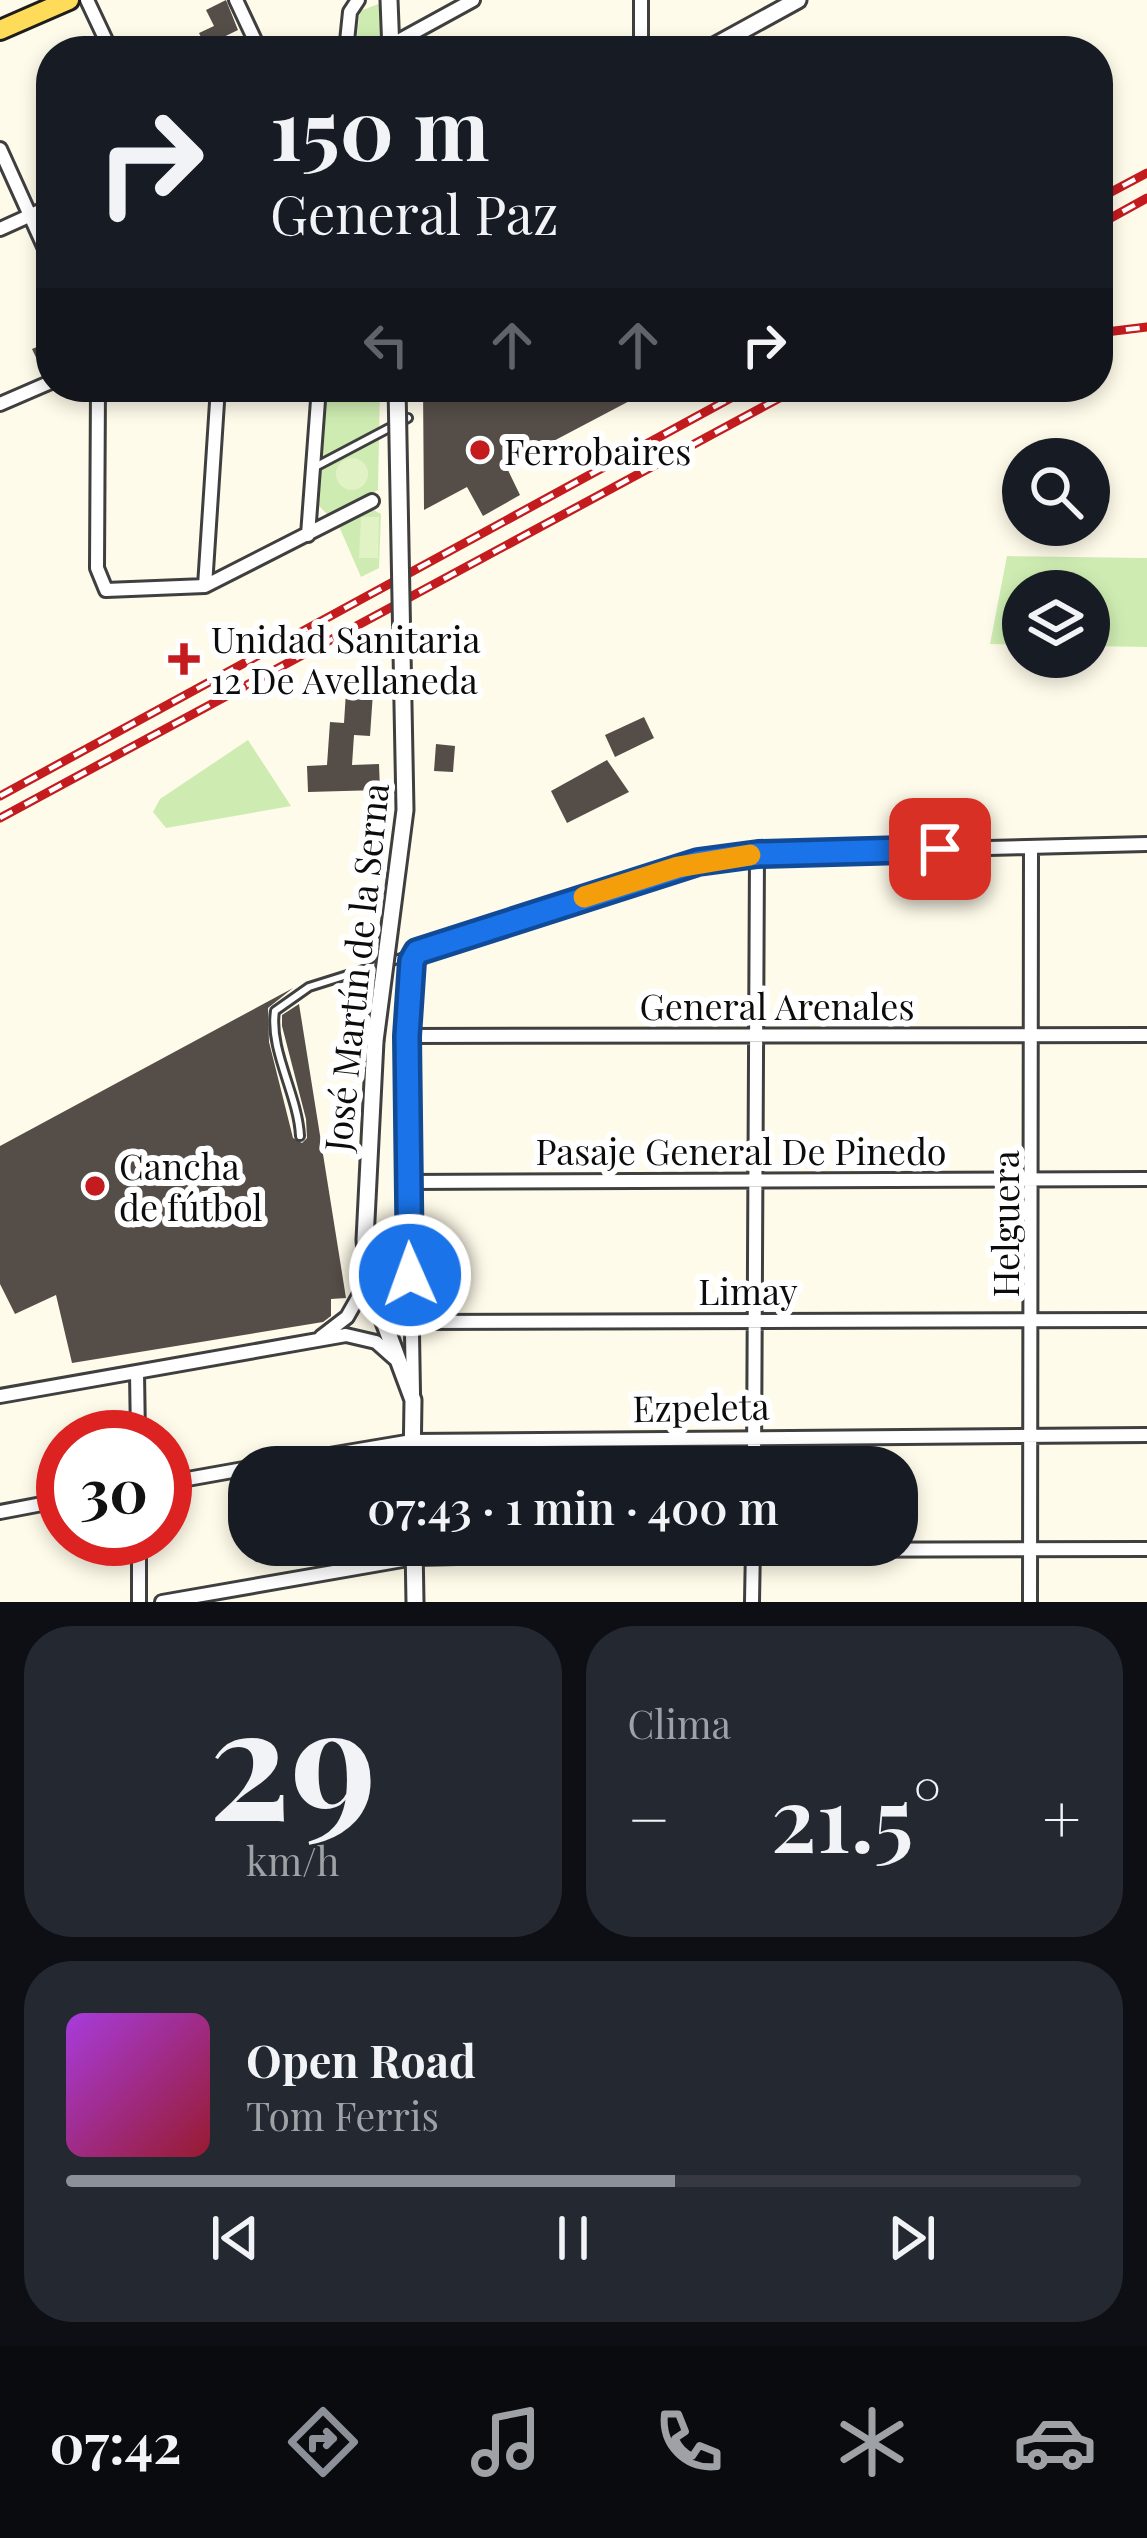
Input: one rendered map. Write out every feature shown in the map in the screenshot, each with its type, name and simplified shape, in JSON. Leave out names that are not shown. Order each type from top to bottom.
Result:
[{"type":"main road","points":[[0,31],[69,0]]},
{"type":"street","points":[[88,0],[104,36]]},
{"type":"street","points":[[236,0],[253,36]]},
{"type":"street","points":[[348,36],[350,12],[358,0]]},
{"type":"street","points":[[387,36],[388,0]]},
{"type":"street","points":[[410,36],[473,0]]},
{"type":"street","points":[[641,0],[641,36]]},
{"type":"street","points":[[732,36],[798,0]]},
{"type":"street","points":[[0,149],[36,228]]},
{"type":"street","points":[[0,230],[36,214]]},
{"type":"street","points":[[0,404],[36,388]]},
{"type":"street","points":[[98,402],[99,582],[115,593],[205,586],[372,501]]},
{"type":"street","points":[[205,586],[217,402]]},
{"type":"street","points":[[308,535],[319,402]]},
{"type":"street","name":"José Martín de la Serna","points":[[397,402],[405,809],[375,1041],[364,1207],[368,1279],[413,1400]]},
{"type":"street","points":[[417,952],[678,867],[758,854],[1147,844]]},
{"type":"street","name":"Helguera","points":[[1030,847],[1034,1178],[1030,1602]]},
{"type":"street","points":[[754,1446],[758,854]]},
{"type":"street","name":"José Martín de la Serna","points":[[412,1446],[407,1036],[412,961],[417,952]]},
{"type":"street","name":"General Arenales","points":[[407,1036],[1147,1035]]},
{"type":"street","name":"Pasaje General De Pinedo","points":[[407,1182],[1147,1179]]},
{"type":"street","points":[[316,1340],[347,1317],[368,1279],[397,1315],[412,1322]]},
{"type":"street","name":"Limay","points":[[412,1322],[1147,1320]]},
{"type":"street","points":[[0,1396],[316,1340],[363,1336],[403,1367]]},
{"type":"street","points":[[137,1373],[138,1410]]},
{"type":"street","name":"Ezpeleta","points":[[383,1446],[412,1441],[754,1435],[1147,1435]]},
{"type":"street","name":"Ezpeleta","points":[[192,1478],[228,1472]]},
{"type":"street","points":[[0,1512],[36,1506]]},
{"type":"street","points":[[918,1549],[1147,1550]]},
{"type":"street","points":[[139,1566],[139,1602]]},
{"type":"street","points":[[162,1602],[340,1566]]},
{"type":"street","points":[[414,1566],[415,1602]]},
{"type":"street","points":[[752,1602],[753,1566]]},
{"type":"lane","points":[[313,467],[408,418]]},
{"type":"lane","points":[[300,1136],[299,1104],[276,1035],[275,1011],[308,986],[417,952]]},
{"type":"green space","points":[[381,3],[381,36],[357,36],[360,11]]},
{"type":"green space","points":[[325,402],[380,402],[378,490],[328,515],[319,506]]},
{"type":"green space","points":[[352,458],[364,462],[368,474],[364,486],[352,490],[340,486],[336,474],[340,462]]},
{"type":"green space","points":[[370,508],[381,514],[379,568],[361,577],[338,524]]},
{"type":"green space","points":[[361,517],[379,517],[378,558],[359,558]]},
{"type":"green space","points":[[1007,556],[1147,558],[1147,647],[1110,646],[1110,570],[1004,570]]},
{"type":"green space","points":[[1002,582],[1002,644],[990,644]]},
{"type":"green space","points":[[248,740],[291,806],[166,828],[153,812],[160,799]]},
{"type":"building","points":[[226,0],[238,30],[226,36],[200,36],[214,26],[206,10]]},
{"type":"building","name":"Ferrobaires","points":[[423,402],[628,402],[506,466],[520,495],[483,516],[467,487],[424,510]]},
{"type":"building","points":[[347,676],[374,678],[370,736],[354,735],[352,765],[379,764],[380,790],[308,792],[307,766],[327,765],[330,722],[344,723]]},
{"type":"building","points":[[644,717],[654,738],[615,757],[605,735]]},
{"type":"building","points":[[436,744],[455,746],[453,772],[434,771]]},
{"type":"building","points":[[607,760],[629,792],[567,823],[551,791]]},
{"type":"building","points":[[293,988],[268,1008],[269,1042],[293,1138],[302,1143],[307,1138],[306,1119],[282,1026],[282,1015],[299,1004],[346,1298],[331,1299],[331,1316],[323,1322],[72,1363],[56,1295],[15,1314],[0,1284],[0,1146]]},
{"type":"railway","points":[[1113,191],[1147,173]]},
{"type":"railway","points":[[1113,217],[1147,198]]},
{"type":"railway","points":[[1113,331],[1147,327]]},
{"type":"railway","points":[[0,796],[723,402]]},
{"type":"railway","points":[[0,818],[772,402]]},
{"type":"slow traffic","points":[[584,897],[678,867],[750,855]]},
{"type":"place","name":"Ferrobaires","points":[[480,450]]},
{"type":"place","name":"Unidad Sanitaria 12 De Avellaneda","points":[[184,659]]},
{"type":"place","name":"Cancha de fútbol","points":[[95,1186]]},
{"type":"route","points":[[410,1275],[407,1036],[412,961],[417,952],[698,862],[758,854],[940,849]]}]
